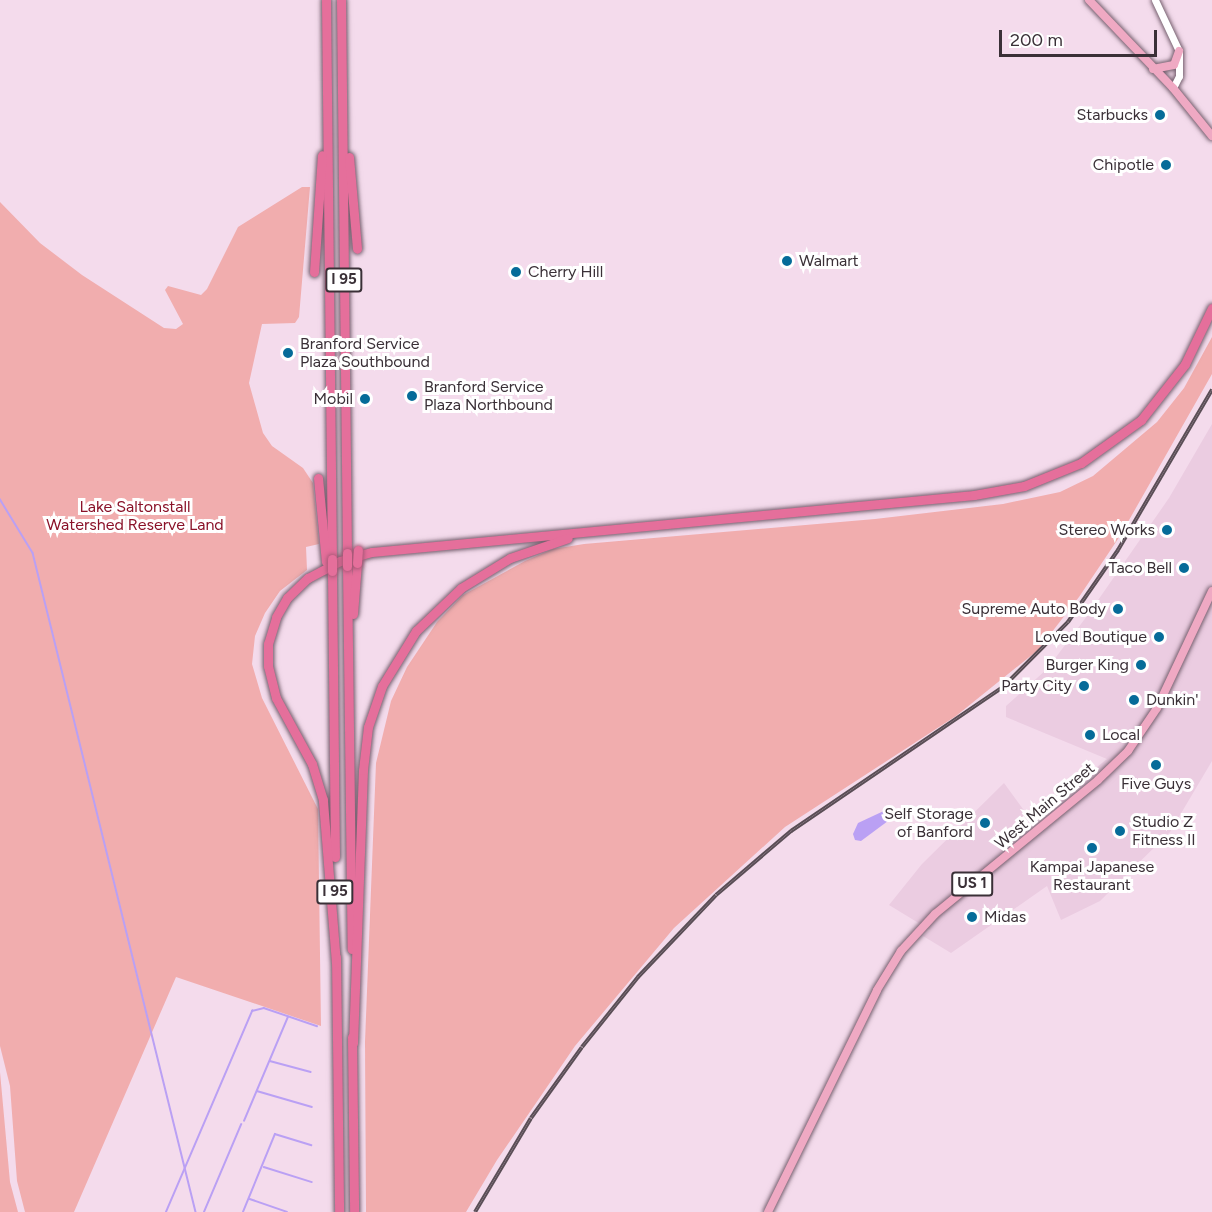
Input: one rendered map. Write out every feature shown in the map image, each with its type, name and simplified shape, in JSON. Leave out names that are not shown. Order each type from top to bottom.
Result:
[{"type":"highway","name":"I 95","points":[[326,0],[329,572],[339,1212]]},
{"type":"highway","name":"I 95","points":[[341,4],[347,553],[352,564],[348,643],[354,1212]]},
{"type":"highway","points":[[341,4],[357,249]]},
{"type":"highway","points":[[314,272],[327,112]]},
{"type":"highway","points":[[336,963],[321,791],[308,755],[276,698],[268,666],[268,645],[276,617],[287,598],[308,578],[340,561],[378,551],[974,495],[1034,483],[1099,453],[1149,412],[1185,364],[1212,308]]},
{"type":"highway","points":[[352,1043],[363,770],[368,727],[396,658],[423,623],[453,594],[504,561],[562,539],[985,498],[1046,484],[1101,457],[1144,423],[1183,377],[1212,320]]},
{"type":"highway","points":[[318,478],[329,560]]},
{"type":"highway","points":[[352,564],[358,550]]},
{"type":"main road","points":[[1089,0],[1173,88],[1212,136]]},
{"type":"main road","points":[[1155,0],[1179,51],[1179,76],[1173,88]]},
{"type":"main road","points":[[1154,69],[1174,64],[1179,51]]},
{"type":"main road","name":"West Main Street","points":[[768,1212],[874,995],[901,951],[935,914],[1098,780],[1128,751],[1161,701],[1212,591]]},
{"type":"shaded area","points":[[1212,424],[1212,761],[1170,832],[1100,901],[1061,920],[1047,886],[951,953],[923,936],[930,930],[889,905],[922,864],[1004,783],[1031,820],[1107,759],[1006,717],[1006,706],[1047,669],[1087,616],[1169,498]]},
{"type":"shaded area","points":[[888,809],[893,812],[892,818],[861,841],[855,840],[853,834],[858,823]]},
{"type":"green space","name":"Lake Saltonstall Watershed Reserve Land","points":[[302,187],[310,187],[299,317],[295,323],[262,324],[249,383],[263,433],[272,446],[303,468],[313,483],[319,544],[306,547],[307,570],[280,591],[265,613],[255,636],[252,664],[262,698],[318,809],[321,1026],[176,977],[74,1212],[25,1212],[17,1181],[10,1086],[0,1046],[0,202],[40,243],[82,275],[164,328],[176,329],[183,324],[165,290],[168,286],[201,295],[207,289],[238,227]]},
{"type":"green space","points":[[1212,337],[1212,374],[1120,536],[1079,597],[1038,650],[956,716],[785,827],[674,928],[575,1046],[497,1160],[466,1212],[366,1212],[365,1042],[376,763],[391,701],[407,667],[437,622],[463,595],[525,561],[553,549],[584,544],[875,519],[1003,504],[1060,492],[1093,476],[1157,422],[1184,388]]},
{"type":"green space","points":[[0,1072],[10,1182],[18,1212],[0,1212]]},
{"type":"waterway","points":[[0,499],[33,553],[196,1212]]},
{"type":"waterway","points":[[166,1212],[252,1011],[264,1008],[317,1026]]},
{"type":"waterway","points":[[244,1121],[288,1017]]},
{"type":"waterway","points":[[270,1061],[311,1072]]},
{"type":"waterway","points":[[257,1091],[312,1107]]},
{"type":"waterway","points":[[204,1212],[241,1125]]},
{"type":"waterway","points":[[243,1212],[275,1134],[311,1145]]},
{"type":"waterway","points":[[264,1167],[312,1182]]},
{"type":"waterway","points":[[250,1199],[287,1212]]},
{"type":"railway","points":[[475,1212],[531,1118],[582,1047],[638,977],[716,895],[791,831],[1003,687],[1068,622],[1118,550],[1212,390]]},
{"type":"place","name":"Starbucks","points":[[1160,115]]},
{"type":"place","name":"Chipotle","points":[[1166,165]]},
{"type":"place","name":"Walmart","points":[[787,261]]},
{"type":"place","name":"Cherry Hill","points":[[516,272]]},
{"type":"place","name":"Branford Service Plaza Southbound","points":[[288,353]]},
{"type":"place","name":"Branford Service Plaza Northbound","points":[[412,396]]},
{"type":"place","name":"Mobil","points":[[365,399]]},
{"type":"place","name":"Stereo Works","points":[[1167,530]]},
{"type":"place","name":"Taco Bell","points":[[1184,568]]},
{"type":"place","name":"Supreme Auto Body","points":[[1118,609]]},
{"type":"place","name":"Loved Boutique","points":[[1159,637]]},
{"type":"place","name":"Burger King","points":[[1141,665]]},
{"type":"place","name":"Party City","points":[[1084,686]]},
{"type":"place","name":"Dunkin'","points":[[1134,700]]},
{"type":"place","name":"Local","points":[[1090,735]]},
{"type":"place","name":"Five Guys","points":[[1156,765]]},
{"type":"place","name":"Self Storage of Banford","points":[[985,823]]},
{"type":"place","name":"Studio Z Fitness II","points":[[1120,831]]},
{"type":"place","name":"Kampai Japanese Restaurant","points":[[1092,848]]},
{"type":"place","name":"Midas","points":[[972,917]]}]
